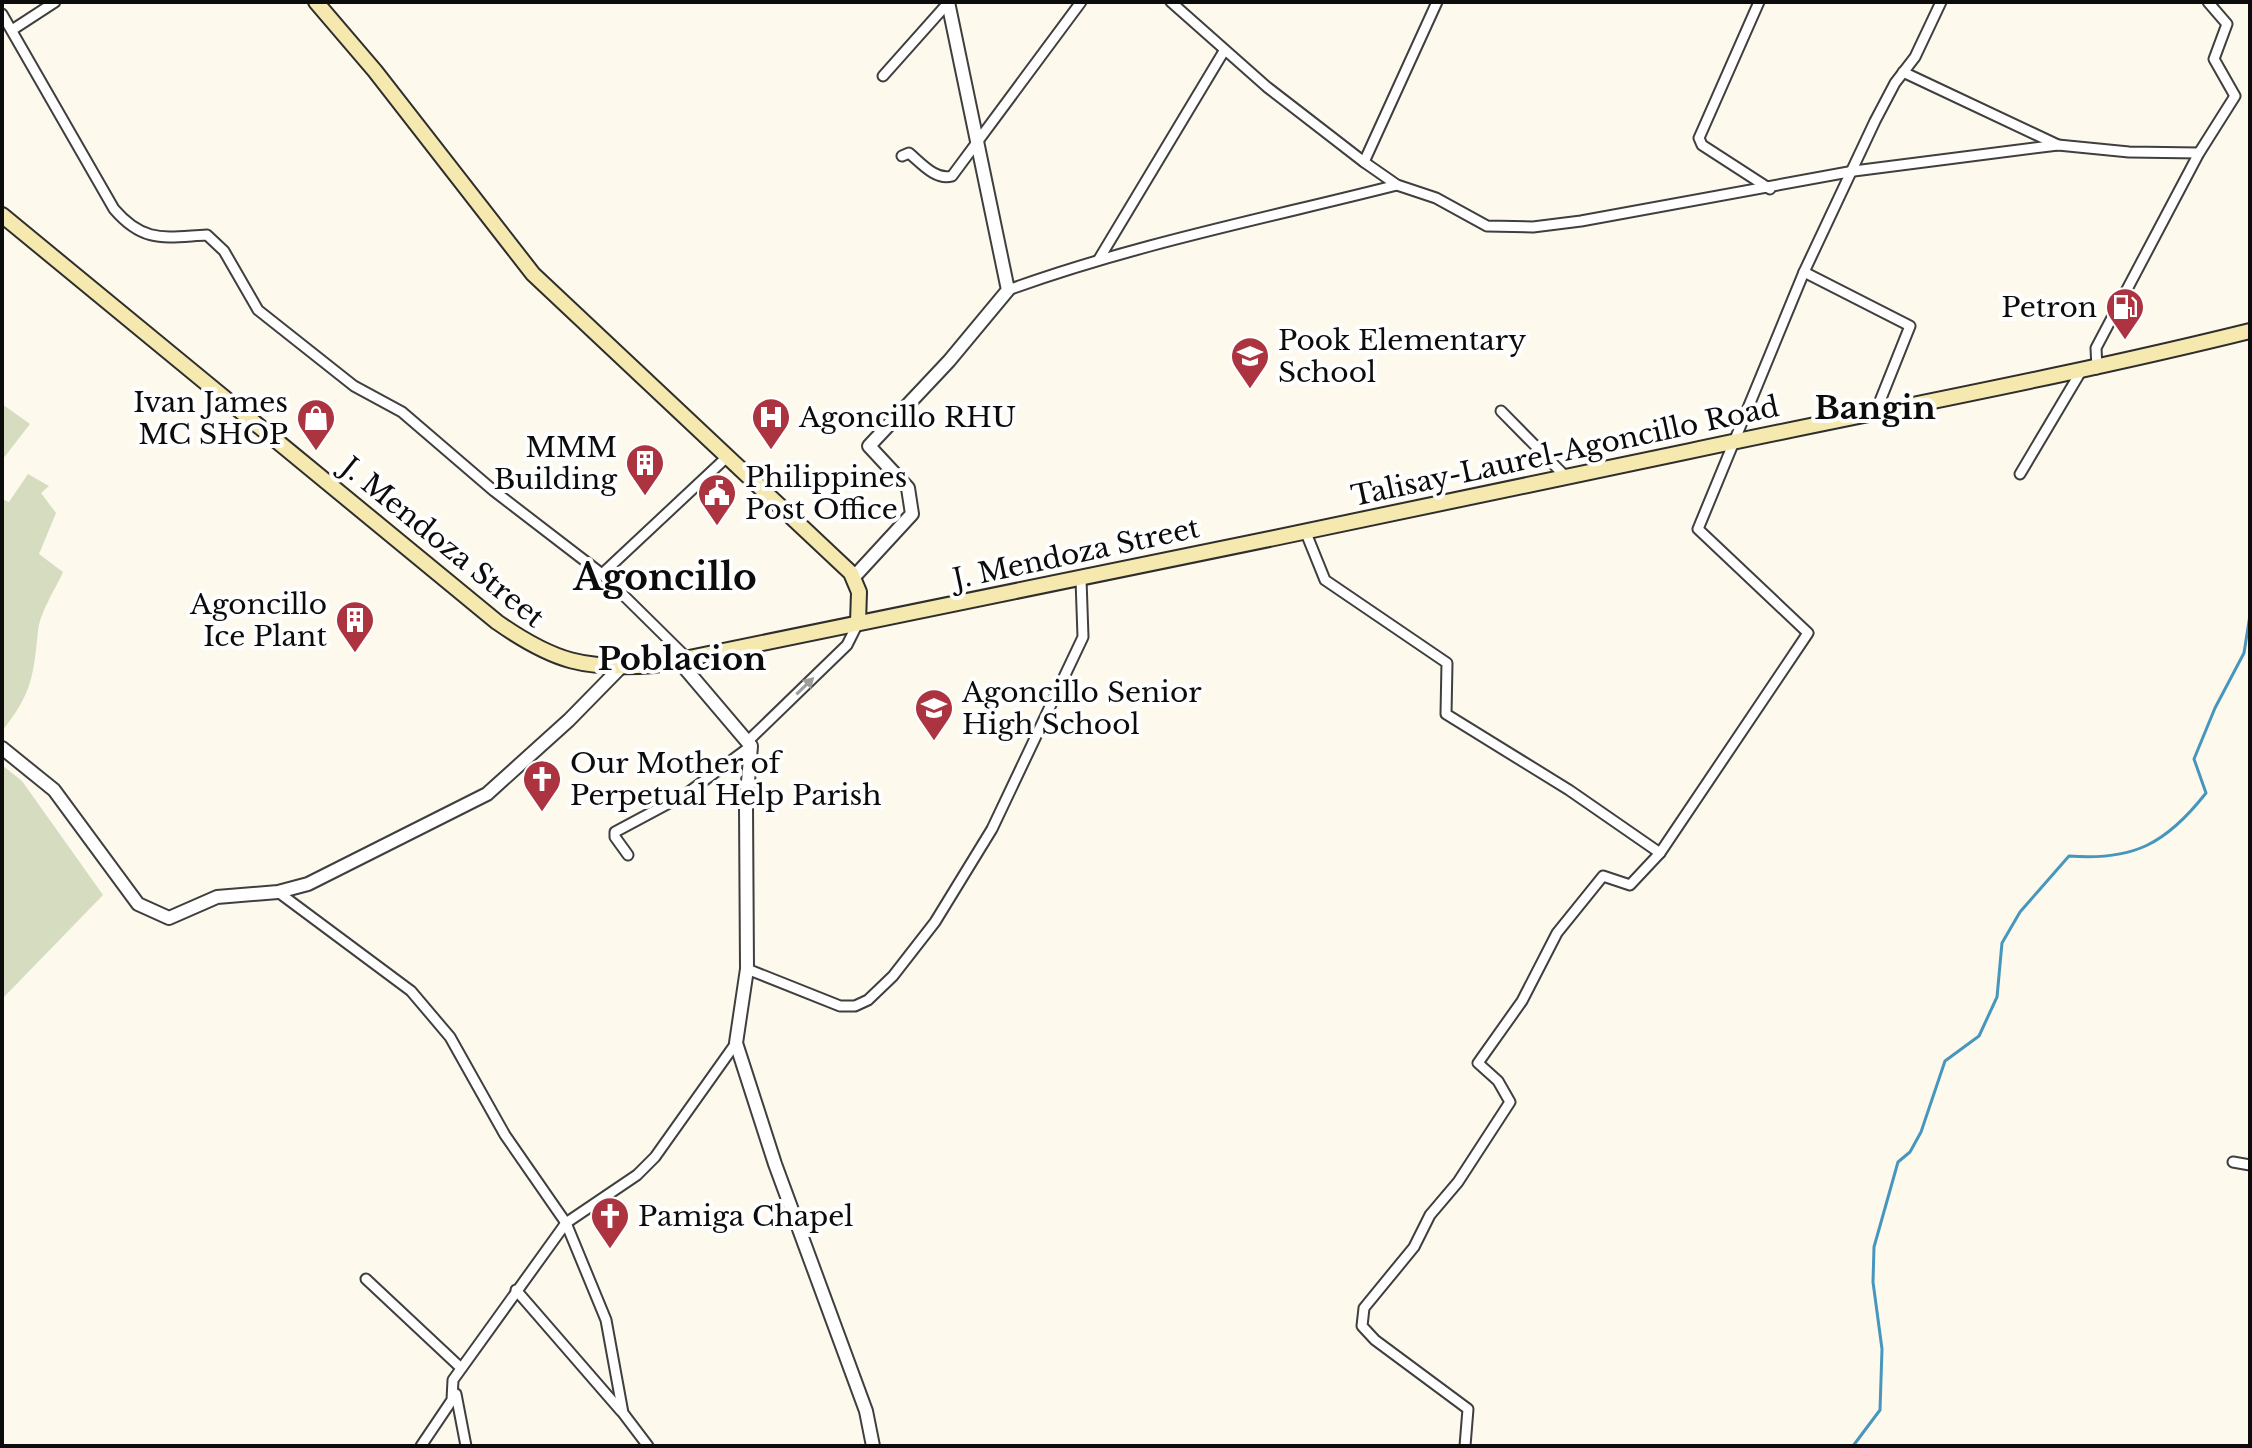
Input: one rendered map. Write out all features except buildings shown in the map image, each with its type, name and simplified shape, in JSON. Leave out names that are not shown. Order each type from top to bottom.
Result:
[{"type":"main road","points":[[316,2],[375,71],[533,274],[854,577],[859,592],[858,623]]},
{"type":"main road","name":"J. Mendoza Street","points":[[2,215],[497,622],[536,649],[571,662],[620,668],[683,659],[1219,550]]},
{"type":"main road","name":"Talisay-Laurel-Agoncillo Road","points":[[1219,550],[1876,411],[2080,373],[2250,331]]},
{"type":"street","points":[[12,30],[55,2]]},
{"type":"street","points":[[948,2],[1008,290]]},
{"type":"street","points":[[883,76],[948,2]]},
{"type":"street","points":[[902,156],[909,153],[945,178],[952,176],[1081,2]]},
{"type":"street","points":[[1171,2],[1224,51],[1364,162],[1397,185],[1436,198],[1487,226],[1533,227],[1770,189],[1854,171],[2058,145],[2129,152],[2199,153]]},
{"type":"street","points":[[1364,162],[1437,2]]},
{"type":"street","points":[[1759,2],[1699,138],[1707,149],[1770,189]]},
{"type":"street","points":[[1465,1446],[1468,1409],[1375,1340],[1362,1326],[1364,1308],[1414,1247],[1430,1215],[1458,1182],[1510,1102],[1498,1081],[1478,1063],[1522,1001],[1557,933],[1603,876],[1630,885],[1660,853],[1808,633],[1698,529],[1737,441],[1804,272],[1875,121],[1915,57],[1941,2]]},
{"type":"street","points":[[2097,369],[2096,348],[2199,153],[2235,96],[2214,59],[2227,24],[2208,2]]},
{"type":"street","points":[[2,14],[114,209],[130,228],[151,237],[207,235],[224,251],[258,310],[354,386],[402,412],[494,491],[602,574],[683,659],[750,743],[746,806],[747,969],[736,1043],[775,1164],[866,1411],[873,1446]]},
{"type":"street","points":[[1099,259],[1224,51]]},
{"type":"street","points":[[1903,72],[2058,145]]},
{"type":"street","points":[[854,577],[912,514],[908,488],[869,446],[949,361],[1008,290],[1099,259],[1397,185]]},
{"type":"street","points":[[1804,272],[1910,326],[1876,411]]},
{"type":"street","points":[[2020,474],[2080,373]]},
{"type":"street","points":[[1501,411],[1566,477]]},
{"type":"street","points":[[602,574],[728,456]]},
{"type":"street","points":[[1306,533],[1325,580],[1447,663],[1446,714],[1569,790],[1660,853]]},
{"type":"street","points":[[747,969],[840,1006],[855,1006],[868,1000],[893,976],[935,922],[992,829],[1064,681],[1083,637],[1081,579]]},
{"type":"street","points":[[628,855],[615,837],[615,832],[686,794],[750,743],[847,645],[858,623]]},
{"type":"street","points":[[2,748],[54,790],[138,904],[169,918],[217,897],[278,892],[308,884],[382,850],[487,794],[569,720],[620,668]]},
{"type":"street","points":[[278,892],[411,991],[450,1037],[505,1135],[566,1223],[606,1320],[623,1413]]},
{"type":"street","points":[[421,1446],[452,1400],[453,1380],[566,1223],[637,1175],[655,1157],[736,1043]]},
{"type":"street","points":[[2233,1162],[2250,1165]]},
{"type":"street","points":[[366,1279],[461,1368]]},
{"type":"street","points":[[516,1290],[648,1446]]},
{"type":"street","points":[[453,1380],[466,1446]]},
{"type":"green space","points":[[2,404],[30,424],[2,460]]},
{"type":"green space","points":[[28,474],[49,486],[41,493],[56,513],[39,554],[63,572],[39,624],[25,695],[2,731],[2,499],[9,502]]},
{"type":"green space","points":[[2,765],[22,781],[103,895],[2,999]]},
{"type":"waterway","points":[[1853,1446],[1880,1410],[1882,1349],[1873,1282],[1874,1247],[1898,1162],[1910,1152],[1921,1132],[1945,1061],[1979,1036],[1997,997],[2002,943],[2020,912],[2069,856],[2112,855],[2146,846],[2177,825],[2206,793],[2194,759],[2215,708],[2244,653],[2250,615]]},
{"type":"place","name":"Petron","points":[[2125,341]]},
{"type":"place","name":"Pook Elementary School","points":[[1250,390]]},
{"type":"place","name":"Agoncillo RHU","points":[[771,451]]},
{"type":"place","name":"Ivan James MC SHOP","points":[[316,452]]},
{"type":"place","name":"MMM Building","points":[[645,497]]},
{"type":"place","name":"Philippines Post Office","points":[[717,527]]},
{"type":"place","name":"Agoncillo Ice Plant","points":[[355,654]]},
{"type":"place","name":"Agoncillo Senior High School","points":[[934,742]]},
{"type":"place","name":"Our Mother of Perpetual Help Parish","points":[[542,813]]},
{"type":"place","name":"Pamiga Chapel","points":[[610,1250]]},
{"type":"district","name":"Bangin","points":[[1875,408]]},
{"type":"district","name":"Agoncillo","points":[[665,577]]},
{"type":"district","name":"Poblacion","points":[[682,659]]}]
